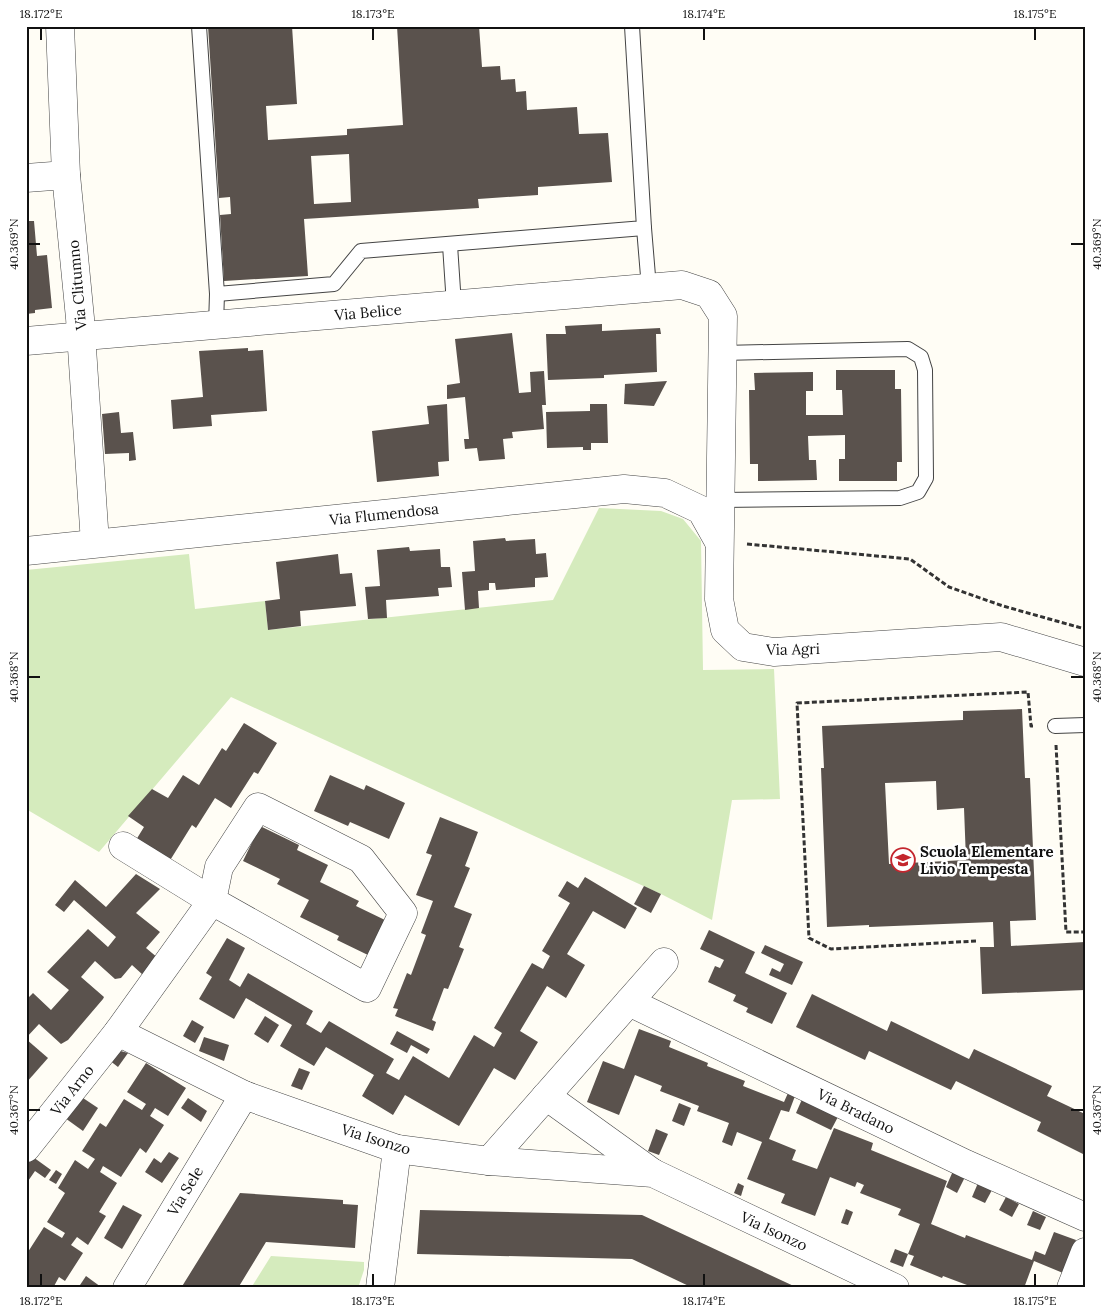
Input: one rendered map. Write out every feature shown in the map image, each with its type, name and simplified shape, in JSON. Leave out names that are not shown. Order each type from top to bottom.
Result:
[{"type":"street","name":"Via Clitumno","points":[[60,26],[66,175],[82,337],[95,543]]},
{"type":"street","points":[[26,178],[66,175]]},
{"type":"street","name":"Via Belice","points":[[26,341],[682,285],[709,294]]},
{"type":"street","name":"Via Agri","points":[[709,294],[723,316],[719,599],[725,630],[743,647],[774,652],[1001,637],[1085,662]]},
{"type":"street","name":"Via Flumendosa","points":[[26,551],[624,489],[665,492],[701,510],[719,542]]},
{"type":"street","points":[[123,846],[212,901],[367,988],[403,913],[361,860],[258,808],[219,867],[212,901]]},
{"type":"street","name":"Via Arno","points":[[26,1148],[118,1032],[212,901]]},
{"type":"street","points":[[489,1161],[664,962]]},
{"type":"street","name":"Via Bradano","points":[[629,1002],[966,1164],[1085,1217]]},
{"type":"street","name":"Via Isonzo","points":[[118,1032],[244,1095],[397,1149],[489,1161],[653,1174]]},
{"type":"street","name":"Via Sele","points":[[127,1288],[244,1095]]},
{"type":"street","name":"Via Isonzo","points":[[546,1096],[653,1174],[895,1288]]},
{"type":"street","points":[[380,1288],[397,1149]]},
{"type":"street","points":[[1071,1288],[1085,1252]]},
{"type":"lane","points":[[199,26],[216,294],[216,325]]},
{"type":"lane","points":[[632,26],[648,288]]},
{"type":"lane","points":[[216,294],[334,284],[361,251],[644,228]]},
{"type":"lane","points":[[450,245],[454,305]]},
{"type":"lane","points":[[720,500],[900,498],[918,492],[926,478],[925,370],[921,357],[908,349],[722,353]]},
{"type":"lane","points":[[1055,726],[1085,725]]},
{"type":"path","points":[[719,542],[910,559],[949,587],[1003,606],[1085,629]]},
{"type":"path","points":[[976,941],[831,949],[809,938],[797,703],[1028,692],[1031,726],[1055,726],[1066,932],[1085,932]]},
{"type":"green space","points":[[599,508],[661,511],[683,519],[701,541],[703,670],[774,669],[780,799],[732,800],[712,920],[661,894],[231,697],[99,852],[26,809],[26,570],[189,554],[195,609],[265,601],[268,630],[553,600]]},
{"type":"green space","points":[[271,1256],[364,1262],[364,1270],[358,1288],[251,1288]]},
{"type":"building","points":[[208,26],[292,26],[297,104],[266,106],[268,140],[347,135],[347,129],[403,125],[397,26],[479,26],[482,67],[500,66],[501,80],[515,79],[516,92],[526,91],[527,110],[577,107],[579,134],[608,133],[612,182],[538,187],[538,195],[478,199],[479,208],[304,219],[308,276],[224,281],[220,215],[231,214],[230,197],[219,198]],"holes":[[[349,154],[351,202],[314,204],[311,156]]]},
{"type":"building","points":[[26,221],[34,221],[37,256],[47,255],[52,308],[35,310],[35,313],[26,314]]},
{"type":"building","points":[[602,324],[602,331],[660,328],[661,334],[656,334],[657,372],[604,375],[604,378],[548,380],[546,334],[566,334],[565,326]]},
{"type":"building","points":[[512,333],[519,393],[531,392],[530,372],[544,371],[546,405],[542,405],[544,429],[512,432],[513,438],[503,439],[505,459],[479,461],[477,448],[465,449],[464,439],[469,439],[465,397],[447,399],[447,385],[460,383],[455,339]]},
{"type":"building","points":[[248,348],[248,351],[263,350],[267,411],[211,415],[212,426],[173,429],[171,400],[203,397],[199,351]]},
{"type":"building","points":[[836,370],[895,370],[895,389],[901,389],[902,462],[897,462],[897,481],[839,481],[839,459],[845,459],[845,435],[808,436],[809,460],[816,460],[817,480],[758,481],[758,464],[750,464],[749,390],[755,390],[754,373],[813,372],[813,391],[806,391],[806,415],[843,415],[842,390],[836,390]]},
{"type":"building","points":[[667,381],[654,406],[624,404],[625,384]]},
{"type":"building","points":[[447,404],[449,461],[438,462],[439,476],[377,482],[372,431],[429,424],[427,406]]},
{"type":"building","points":[[590,404],[607,404],[608,443],[591,443],[591,450],[583,450],[583,447],[547,448],[546,412],[590,411]]},
{"type":"building","points":[[119,412],[121,433],[133,432],[136,460],[129,461],[129,453],[105,454],[102,414]]},
{"type":"building","points":[[505,538],[506,541],[535,539],[536,554],[546,553],[548,577],[535,578],[535,587],[496,590],[495,583],[489,583],[489,590],[478,591],[479,608],[465,610],[462,572],[475,571],[473,541]]},
{"type":"building","points":[[409,547],[410,551],[440,549],[441,567],[450,567],[452,587],[438,588],[439,596],[386,600],[387,618],[368,619],[365,587],[380,586],[377,550]]},
{"type":"building","points":[[338,554],[340,574],[352,573],[356,606],[300,611],[301,626],[268,630],[265,601],[280,599],[276,562]]},
{"type":"building","points":[[1022,709],[1025,778],[1030,778],[1036,920],[1010,921],[1011,946],[1085,942],[1085,990],[982,994],[980,947],[994,947],[993,922],[827,927],[821,768],[824,768],[822,726],[963,720],[963,711]],"holes":[[[936,781],[937,810],[964,808],[966,860],[889,864],[885,783]]]},
{"type":"building","points":[[244,723],[277,743],[258,774],[254,772],[231,808],[215,798],[196,828],[192,825],[169,862],[136,840],[144,827],[128,816],[152,789],[168,798],[183,775],[199,785],[222,748],[226,751]]},
{"type":"building","points":[[330,775],[364,790],[366,785],[405,803],[389,839],[350,822],[348,826],[314,811]]},
{"type":"building","points":[[440,817],[478,832],[465,866],[470,868],[454,907],[472,914],[459,947],[464,949],[448,989],[444,988],[432,1020],[436,1022],[433,1031],[395,1016],[398,1009],[393,1008],[407,973],[411,975],[426,935],[421,933],[433,901],[416,895],[432,855],[426,853]]},
{"type":"building","points":[[260,826],[299,845],[297,850],[328,865],[320,882],[359,901],[356,906],[387,921],[370,956],[337,940],[339,936],[300,917],[309,900],[277,884],[280,879],[243,861]]},
{"type":"building","points":[[136,874],[160,889],[136,913],[160,932],[146,948],[158,958],[143,975],[132,965],[121,978],[115,979],[95,961],[81,977],[104,997],[68,1040],[61,1044],[39,1024],[26,1038],[26,1000],[33,993],[51,1010],[69,990],[47,972],[88,929],[108,947],[116,937],[74,900],[64,912],[55,905],[75,880],[106,907]]},
{"type":"building","points":[[585,877],[637,908],[625,929],[593,911],[567,954],[585,965],[566,998],[547,986],[520,1031],[538,1042],[515,1080],[494,1068],[459,1126],[405,1095],[393,1115],[362,1096],[374,1075],[326,1047],[314,1066],[280,1046],[292,1025],[246,998],[234,1019],[199,999],[212,977],[206,973],[227,938],[245,948],[229,980],[240,987],[248,973],[313,1011],[306,1024],[321,1033],[329,1021],[394,1059],[386,1073],[399,1080],[413,1056],[449,1078],[474,1035],[494,1047],[502,1033],[494,1028],[532,963],[543,969],[550,956],[542,951],[570,903],[558,896],[567,881],[578,888]]},
{"type":"building","points":[[644,886],[661,894],[651,913],[634,904]]},
{"type":"building","points":[[709,930],[755,952],[745,973],[787,993],[772,1024],[746,1012],[748,1008],[733,1001],[736,995],[708,982],[715,966],[720,968],[724,960],[700,949]]},
{"type":"building","points":[[765,945],[803,962],[792,985],[769,975],[772,968],[780,972],[784,964],[761,953]]},
{"type":"building","points":[[812,994],[887,1031],[891,1021],[969,1059],[974,1049],[1052,1086],[1047,1096],[1085,1114],[1085,1155],[1037,1131],[1041,1122],[956,1081],[951,1090],[869,1051],[865,1060],[796,1027]]},
{"type":"building","points":[[265,1016],[279,1025],[268,1043],[254,1034]]},
{"type":"building","points":[[192,1020],[204,1027],[195,1043],[183,1036]]},
{"type":"building","points":[[639,1029],[671,1041],[669,1047],[708,1063],[707,1066],[745,1081],[743,1086],[784,1102],[788,1093],[795,1096],[789,1112],[781,1110],[769,1139],[796,1150],[792,1160],[817,1169],[834,1128],[873,1143],[871,1150],[947,1181],[931,1224],[965,1238],[966,1235],[1032,1260],[1035,1251],[1045,1255],[1054,1232],[1076,1240],[1063,1273],[1034,1261],[1024,1288],[975,1288],[943,1276],[942,1278],[910,1265],[914,1256],[908,1254],[920,1224],[898,1215],[901,1209],[860,1193],[864,1185],[857,1182],[855,1187],[830,1177],[815,1216],[781,1203],[785,1194],[747,1179],[762,1142],[737,1132],[732,1146],[722,1142],[729,1123],[697,1111],[699,1106],[660,1091],[662,1086],[635,1075],[619,1115],[587,1102],[603,1061],[624,1069]]},
{"type":"building","points":[[397,1031],[430,1049],[427,1054],[411,1045],[407,1053],[390,1044]]},
{"type":"building","points":[[204,1037],[229,1045],[224,1061],[199,1051]]},
{"type":"building","points":[[26,1039],[48,1058],[26,1083]]},
{"type":"building","points":[[117,1050],[128,1053],[118,1067],[109,1060]]},
{"type":"building","points":[[146,1063],[186,1088],[168,1116],[155,1108],[150,1116],[164,1125],[146,1153],[140,1148],[121,1177],[103,1166],[100,1172],[117,1183],[99,1212],[106,1216],[88,1245],[77,1237],[71,1245],[83,1253],[65,1281],[59,1277],[53,1288],[26,1288],[26,1255],[44,1227],[62,1238],[65,1233],[47,1222],[65,1193],[58,1188],[75,1160],[88,1169],[95,1159],[82,1151],[100,1123],[106,1127],[124,1099],[142,1110],[146,1104],[127,1092]]},
{"type":"building","points":[[299,1068],[310,1072],[302,1090],[291,1086]]},
{"type":"building","points":[[80,1096],[98,1108],[83,1131],[65,1118]]},
{"type":"building","points":[[803,1097],[839,1115],[831,1130],[796,1113]]},
{"type":"building","points":[[188,1098],[207,1111],[201,1122],[181,1108]]},
{"type":"building","points":[[679,1103],[691,1108],[684,1126],[672,1121]]},
{"type":"building","points":[[656,1129],[668,1134],[659,1155],[648,1151]]},
{"type":"building","points":[[169,1152],[179,1158],[162,1183],[145,1172],[154,1158],[161,1163]]},
{"type":"building","points":[[33,1157],[51,1170],[45,1178],[35,1171],[26,1184],[26,1165]]},
{"type":"building","points":[[56,1170],[62,1174],[56,1184],[49,1180]]},
{"type":"building","points":[[953,1171],[965,1177],[957,1193],[946,1187]]},
{"type":"building","points":[[738,1183],[744,1186],[741,1196],[734,1193]]},
{"type":"building","points":[[978,1183],[992,1190],[985,1203],[972,1197]]},
{"type":"building","points":[[240,1193],[343,1200],[343,1204],[358,1205],[355,1248],[266,1242],[238,1288],[181,1288]]},
{"type":"building","points":[[1006,1197],[1019,1204],[1012,1217],[999,1210]]},
{"type":"building","points":[[123,1205],[142,1215],[122,1249],[104,1238]]},
{"type":"building","points":[[846,1209],[853,1212],[848,1225],[841,1223]]},
{"type":"building","points":[[420,1210],[642,1215],[798,1288],[693,1288],[632,1259],[417,1254]]},
{"type":"building","points":[[1033,1211],[1046,1217],[1040,1230],[1027,1225]]},
{"type":"building","points":[[895,1249],[908,1254],[903,1267],[890,1262]]},
{"type":"building","points":[[86,1276],[101,1287],[78,1288]]},
{"type":"place","name":"Scuola Elementare Livio Tempesta","points":[[903,860]]}]
